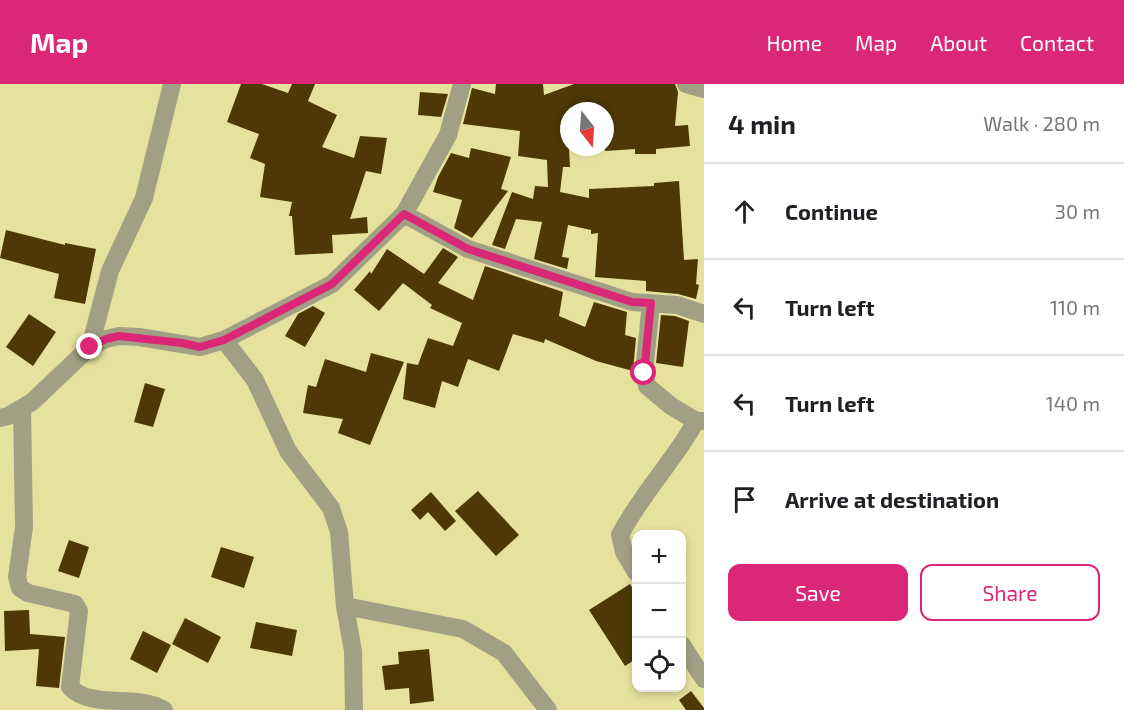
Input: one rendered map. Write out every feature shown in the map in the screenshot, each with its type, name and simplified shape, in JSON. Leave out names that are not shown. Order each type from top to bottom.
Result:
[{"type":"street","points":[[90,347],[110,271],[144,198],[172,84]]},
{"type":"street","points":[[0,418],[32,402],[90,347],[106,339],[119,336],[200,347],[224,340],[332,284],[404,214],[448,135],[462,84]]},
{"type":"street","points":[[687,84],[704,88]]},
{"type":"street","points":[[404,214],[468,249],[632,302],[677,305],[704,314]]},
{"type":"street","points":[[632,565],[624,552],[620,535],[639,501],[700,421],[671,406],[647,386],[644,373],[651,303]]},
{"type":"street","points":[[224,340],[255,380],[288,451],[331,508],[339,532],[345,606],[353,651],[354,710]]},
{"type":"street","points":[[22,408],[24,527],[17,577],[20,588],[28,593],[75,604],[79,611],[70,687],[76,693],[88,697],[152,703],[164,710]]},
{"type":"street","points":[[345,606],[463,629],[504,653],[548,710]]},
{"type":"street","points":[[686,652],[704,679]]},
{"type":"building","points":[[241,84],[262,84],[288,93],[292,84],[315,84],[308,101],[337,115],[322,147],[354,158],[360,136],[387,138],[381,174],[366,171],[350,219],[367,217],[368,233],[332,235],[333,253],[295,255],[292,216],[289,216],[292,202],[260,197],[265,164],[250,158],[259,134],[227,122]]},
{"type":"building","points":[[496,84],[543,84],[544,95],[574,84],[675,84],[678,92],[675,126],[688,125],[690,146],[656,149],[656,154],[635,154],[635,149],[614,150],[614,102],[560,102],[560,156],[569,156],[570,167],[563,167],[560,192],[589,198],[589,189],[654,186],[654,183],[679,181],[684,260],[698,259],[696,284],[699,285],[696,299],[678,294],[646,291],[646,281],[595,277],[598,233],[591,234],[591,230],[568,225],[562,257],[569,258],[567,269],[534,259],[542,222],[516,219],[505,249],[492,245],[512,192],[533,199],[535,186],[548,187],[547,160],[518,156],[520,131],[463,124],[472,88],[495,94]]},
{"type":"building","points":[[420,92],[448,94],[441,117],[418,115]]},
{"type":"building","points":[[471,148],[511,157],[501,189],[508,191],[472,238],[454,228],[462,200],[433,192],[451,153],[469,158]]},
{"type":"building","points":[[6,230],[65,245],[65,243],[96,249],[85,304],[54,298],[59,274],[0,258]]},
{"type":"building","points":[[443,248],[458,257],[438,283],[473,300],[485,266],[563,292],[559,316],[585,327],[594,302],[627,312],[625,335],[636,338],[633,371],[596,361],[545,339],[544,343],[513,334],[499,371],[468,359],[458,387],[442,381],[435,408],[403,399],[407,363],[418,365],[428,338],[453,346],[462,323],[430,308],[432,305],[403,283],[379,311],[354,290],[370,271],[371,274],[387,249],[424,274]]},
{"type":"building","points":[[313,306],[325,313],[305,347],[285,336],[298,314]]},
{"type":"building","points":[[29,314],[56,332],[33,366],[6,347]]},
{"type":"building","points":[[661,315],[675,316],[689,321],[683,367],[656,363]]},
{"type":"building","points":[[371,353],[404,362],[370,445],[338,433],[343,419],[303,413],[308,385],[316,387],[325,359],[366,372]]},
{"type":"building","points":[[145,383],[165,389],[153,427],[134,422]]},
{"type":"building","points":[[478,491],[519,535],[496,556],[455,511]]},
{"type":"building","points":[[431,492],[456,521],[445,531],[428,512],[420,520],[411,510]]},
{"type":"building","points":[[69,540],[89,547],[79,578],[58,571]]},
{"type":"building","points":[[221,547],[254,557],[244,588],[211,577]]},
{"type":"building","points":[[630,584],[632,587],[632,662],[625,666],[589,610]]},
{"type":"building","points":[[29,610],[30,634],[65,637],[59,688],[36,686],[39,649],[5,651],[4,611]]},
{"type":"building","points":[[185,618],[221,637],[208,663],[172,644]]},
{"type":"building","points":[[256,622],[297,630],[292,656],[250,648]]},
{"type":"building","points":[[143,631],[171,645],[157,673],[130,659]]},
{"type":"building","points":[[429,649],[434,701],[410,704],[409,688],[385,690],[382,666],[399,664],[398,652]]},
{"type":"building","points":[[691,691],[704,710],[686,710],[679,700]]},
{"type":"route","points":[[90,347],[106,339],[119,336],[200,347],[224,340],[332,284],[404,214],[468,249],[632,302],[651,303],[644,373]]}]
